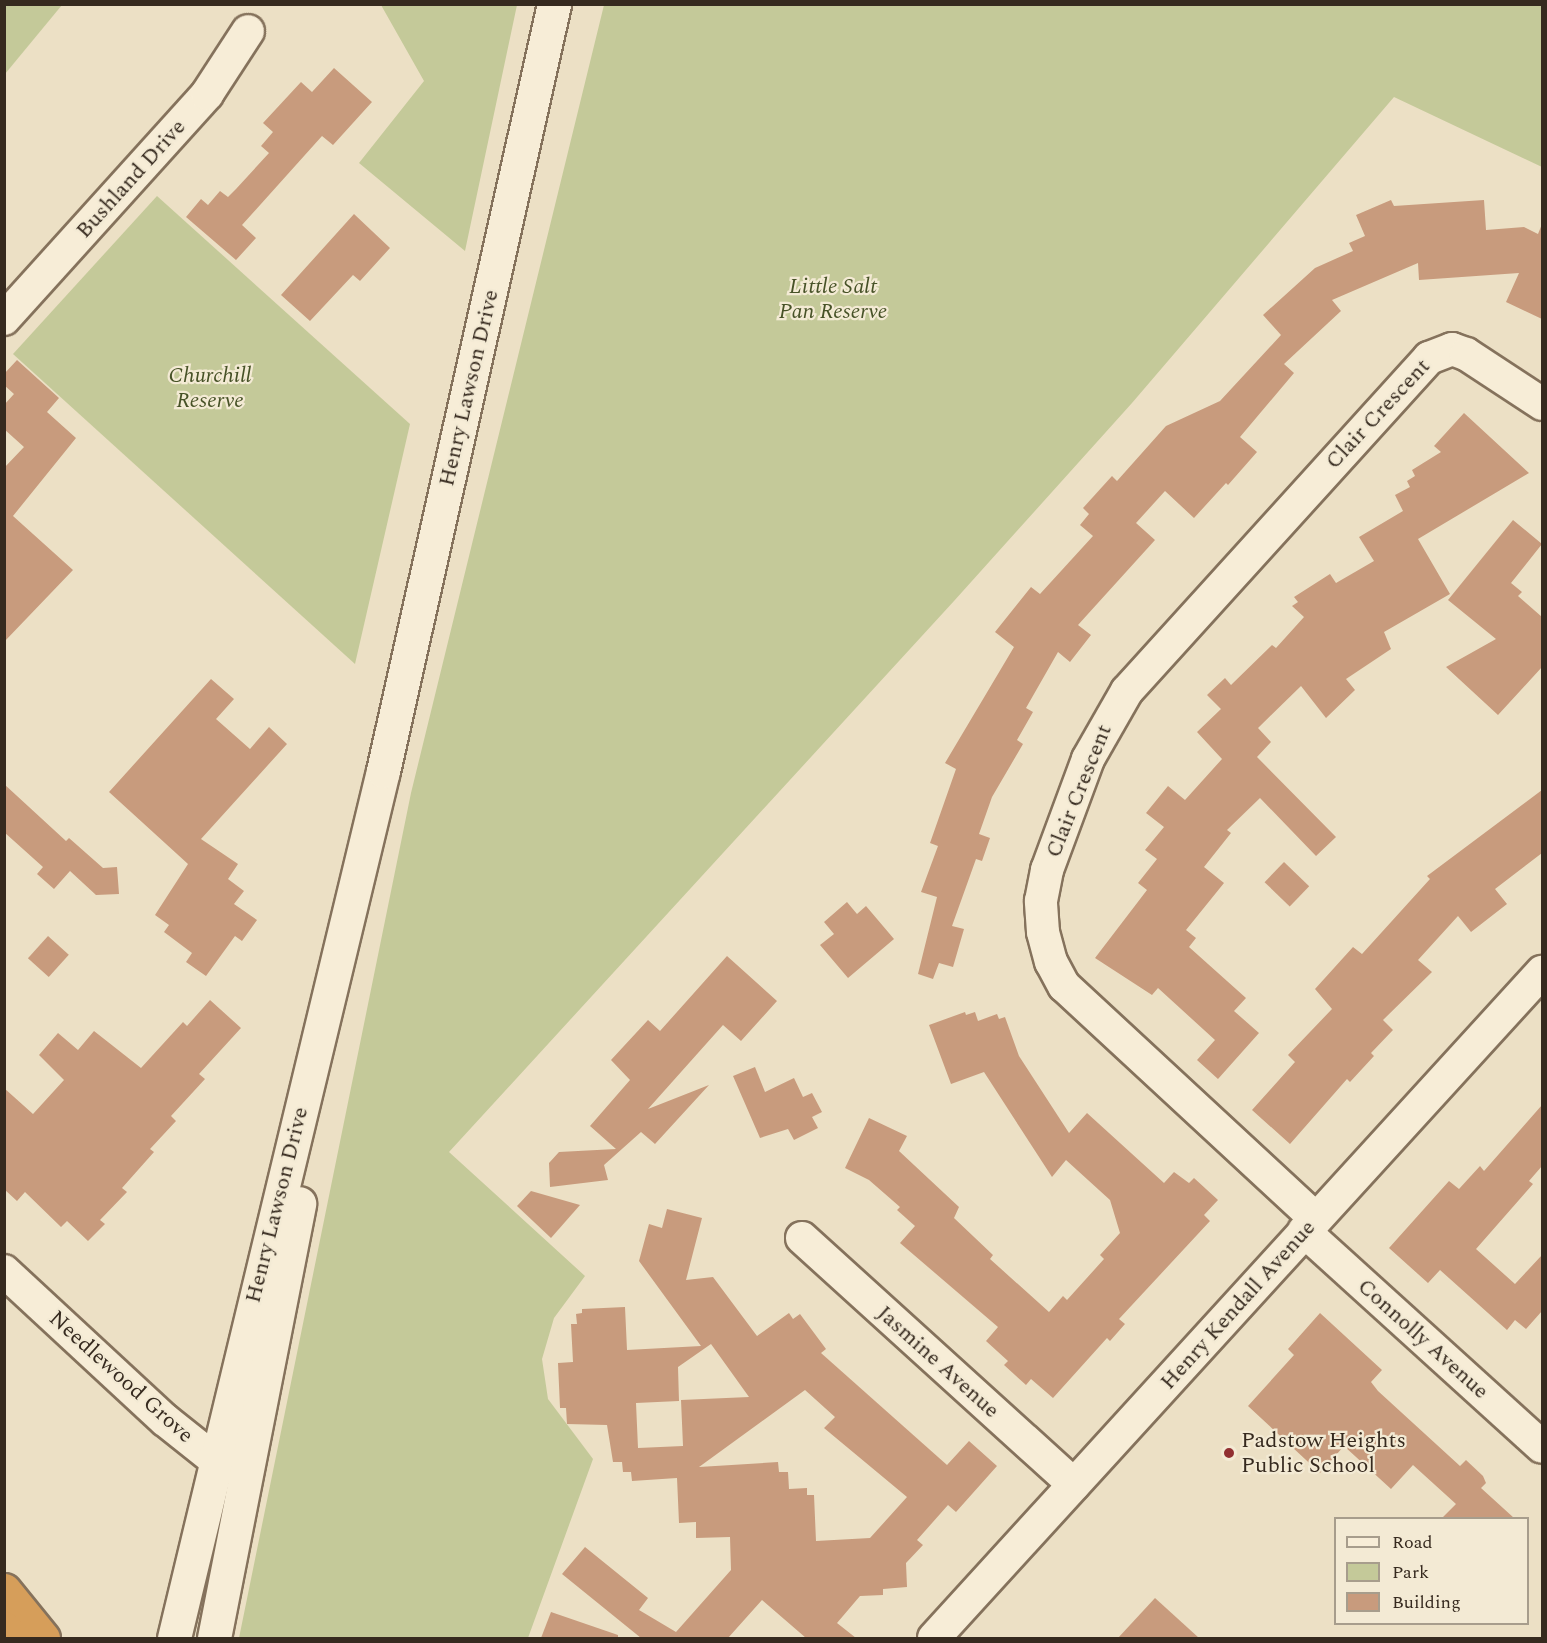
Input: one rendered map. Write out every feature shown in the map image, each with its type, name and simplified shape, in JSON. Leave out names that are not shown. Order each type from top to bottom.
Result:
[{"type":"highway","points":[[4,1590],[23,1632]]},
{"type":"main road","name":"Henry Lawson Drive","points":[[174,1638],[214,1459],[383,771],[554,4]]},
{"type":"main road","name":"Henry Lawson Drive","points":[[214,1638],[383,771]]},
{"type":"street","name":"Bushland Drive","points":[[4,319],[207,94],[248,31]]},
{"type":"street","name":"Clair Crescent","points":[[1310,1225],[1064,986],[1051,962],[1043,932],[1041,901],[1047,870],[1088,759],[1127,691],[1429,358],[1452,349],[1466,354],[1542,404]]},
{"type":"street","name":"Henry Kendall Avenue","points":[[934,1638],[1542,972]]},
{"type":"street","name":"Connolly Avenue","points":[[1310,1225],[1542,1447]]},
{"type":"street","name":"Jasmine Avenue","points":[[802,1238],[1074,1485]]},
{"type":"street","name":"Needlewood Grove","points":[[4,1271],[165,1420],[214,1459],[247,1466]]},
{"type":"green space","points":[[4,5],[62,5],[5,74]]},
{"type":"green space","points":[[381,5],[517,5],[465,251],[359,163],[424,81]]},
{"type":"green space","name":"Little Salt Pan Reserve","points":[[604,5],[1542,5],[1542,167],[1394,97],[1132,403],[954,601],[449,1152],[585,1276],[554,1318],[542,1359],[548,1399],[593,1459],[528,1638],[239,1638],[411,793]]},
{"type":"green space","name":"Churchill Reserve","points":[[157,196],[410,424],[355,664],[13,354]]},
{"type":"building","points":[[334,68],[372,102],[333,145],[322,136],[242,225],[256,238],[236,260],[186,217],[201,199],[208,205],[220,191],[228,197],[236,189],[269,153],[261,146],[273,132],[263,123],[301,82],[312,92]]},
{"type":"building","points":[[1391,200],[1394,206],[1484,200],[1486,230],[1524,227],[1538,234],[1542,224],[1542,319],[1506,302],[1519,273],[1419,280],[1418,263],[1332,300],[1341,311],[1284,364],[1294,373],[1240,437],[1257,452],[1228,485],[1226,483],[1194,518],[1165,491],[1136,523],[1155,540],[1078,625],[1091,635],[1070,662],[1058,652],[1026,708],[1033,712],[1017,740],[1023,744],[992,797],[979,834],[990,838],[982,861],[976,859],[952,926],[964,929],[953,967],[939,963],[933,979],[918,974],[937,897],[921,892],[938,846],[930,843],[956,769],[945,763],[1014,647],[995,632],[1031,587],[1040,594],[1093,536],[1080,525],[1089,514],[1083,508],[1112,476],[1117,481],[1166,426],[1220,401],[1281,335],[1263,315],[1315,268],[1353,251],[1349,243],[1365,236],[1356,215]]},
{"type":"building","points":[[354,214],[390,248],[360,281],[353,275],[310,321],[281,295]]},
{"type":"building","points":[[17,360],[59,398],[47,412],[76,438],[13,516],[73,570],[4,642],[4,468],[24,447],[4,429],[4,405],[14,394],[4,385],[4,374]]},
{"type":"building","points":[[1464,413],[1529,473],[1418,539],[1450,594],[1384,632],[1391,649],[1346,679],[1355,690],[1326,718],[1301,686],[1258,728],[1271,742],[1257,757],[1336,837],[1316,856],[1260,798],[1227,830],[1231,833],[1204,867],[1224,883],[1186,930],[1196,938],[1189,947],[1246,998],[1234,1011],[1259,1033],[1218,1079],[1197,1060],[1215,1040],[1158,988],[1152,995],[1095,958],[1147,890],[1138,883],[1157,859],[1145,850],[1164,827],[1146,813],[1168,786],[1185,800],[1222,759],[1197,732],[1221,709],[1207,695],[1225,678],[1231,685],[1272,645],[1276,648],[1304,617],[1292,606],[1298,602],[1294,597],[1330,574],[1336,583],[1374,561],[1359,537],[1403,511],[1395,495],[1410,487],[1407,481],[1415,476],[1412,470],[1441,452],[1434,446]]},
{"type":"building","points":[[1513,520],[1542,544],[1511,583],[1522,592],[1518,596],[1542,617],[1542,667],[1498,715],[1446,667],[1496,639],[1448,600]]},
{"type":"building","points":[[211,679],[234,699],[216,719],[250,749],[269,727],[287,744],[201,839],[238,864],[228,879],[244,891],[234,904],[257,920],[242,941],[235,936],[206,976],[186,962],[192,953],[164,932],[169,925],[155,915],[188,864],[109,792]]},
{"type":"building","points":[[4,784],[66,841],[69,838],[103,868],[117,867],[119,894],[96,895],[70,871],[54,889],[37,874],[43,867],[4,832]]},
{"type":"building","points":[[1542,790],[1542,853],[1495,889],[1507,904],[1471,932],[1458,916],[1418,960],[1432,972],[1383,1020],[1393,1030],[1371,1053],[1374,1056],[1350,1082],[1347,1079],[1290,1144],[1252,1110],[1295,1062],[1288,1055],[1332,1009],[1315,989],[1353,947],[1362,954],[1430,879],[1427,876]]},
{"type":"building","points":[[1284,862],[1309,886],[1290,906],[1265,882]]},
{"type":"building","points":[[847,902],[857,914],[866,906],[894,939],[848,978],[820,945],[834,934],[824,922]]},
{"type":"building","points":[[48,936],[69,955],[49,977],[28,958]]},
{"type":"building","points":[[727,956],[777,1001],[741,1041],[723,1025],[648,1109],[709,1085],[655,1144],[641,1132],[604,1165],[608,1180],[550,1187],[549,1163],[559,1152],[616,1149],[590,1126],[630,1080],[611,1060],[648,1020],[660,1031]]},
{"type":"building","points":[[210,1000],[241,1028],[199,1074],[205,1079],[171,1116],[176,1121],[150,1149],[154,1152],[122,1188],[127,1192],[100,1220],[105,1224],[88,1241],[67,1221],[61,1227],[25,1192],[17,1201],[4,1189],[4,1088],[33,1114],[64,1080],[39,1055],[58,1033],[78,1050],[94,1031],[141,1068],[183,1022],[187,1026]]},
{"type":"building","points":[[965,1012],[966,1015],[975,1012],[978,1021],[997,1014],[999,1019],[1005,1017],[1019,1056],[1069,1133],[1087,1113],[1164,1183],[1174,1172],[1189,1183],[1194,1178],[1218,1200],[1204,1215],[1210,1221],[1119,1319],[1125,1324],[1110,1341],[1107,1338],[1053,1398],[1031,1379],[1026,1385],[1004,1365],[1008,1361],[986,1341],[998,1327],[900,1243],[915,1226],[897,1210],[900,1207],[869,1180],[845,1168],[869,1118],[907,1136],[899,1151],[959,1207],[954,1218],[993,1255],[990,1259],[1049,1312],[1063,1296],[1067,1300],[1104,1259],[1100,1255],[1120,1233],[1110,1200],[1066,1160],[1052,1177],[984,1072],[951,1084],[929,1025]]},
{"type":"building","points":[[755,1067],[765,1092],[794,1078],[803,1097],[812,1093],[822,1112],[812,1117],[818,1128],[794,1140],[788,1129],[760,1138],[733,1076]]},
{"type":"building","points":[[1542,1105],[1542,1166],[1529,1181],[1533,1184],[1476,1249],[1515,1284],[1542,1255],[1542,1311],[1526,1329],[1515,1320],[1507,1330],[1440,1270],[1428,1283],[1389,1248],[1449,1181],[1459,1189],[1480,1166],[1484,1171]]},
{"type":"building","points":[[531,1191],[580,1205],[551,1238],[517,1206]]},
{"type":"building","points":[[667,1209],[702,1218],[686,1280],[713,1277],[757,1336],[789,1313],[793,1319],[800,1314],[826,1349],[821,1353],[947,1465],[969,1441],[997,1466],[956,1512],[948,1505],[917,1540],[923,1545],[906,1563],[907,1587],[883,1589],[883,1595],[860,1596],[837,1623],[856,1638],[806,1638],[762,1600],[728,1638],[641,1638],[562,1574],[585,1547],[648,1598],[639,1610],[676,1632],[731,1570],[730,1537],[696,1538],[696,1522],[679,1523],[677,1478],[632,1481],[631,1472],[623,1472],[622,1462],[613,1462],[607,1425],[567,1424],[566,1408],[560,1408],[558,1363],[573,1362],[571,1324],[577,1324],[576,1314],[582,1313],[582,1309],[625,1307],[627,1350],[701,1346],[639,1261],[649,1224],[662,1228]],"holes":[[[711,1344],[749,1397],[681,1400],[683,1446],[638,1448],[636,1403],[679,1401],[678,1367]],[[805,1390],[835,1417],[824,1428],[907,1497],[870,1538],[816,1541],[814,1495],[807,1495],[807,1488],[789,1489],[788,1472],[779,1472],[778,1462],[699,1467]]]},
{"type":"building","points":[[1320,1313],[1382,1370],[1371,1382],[1378,1391],[1460,1466],[1466,1460],[1483,1476],[1486,1483],[1481,1488],[1513,1517],[1443,1517],[1456,1504],[1413,1465],[1391,1489],[1344,1446],[1320,1473],[1248,1406],[1294,1355],[1288,1349]]},
{"type":"building","points":[[1155,1598],[1199,1638],[1118,1638]]},
{"type":"building","points":[[551,1612],[618,1635],[618,1638],[541,1638]]},
{"type":"place","name":"Padstow Heights Public School","points":[[1229,1453]]}]
